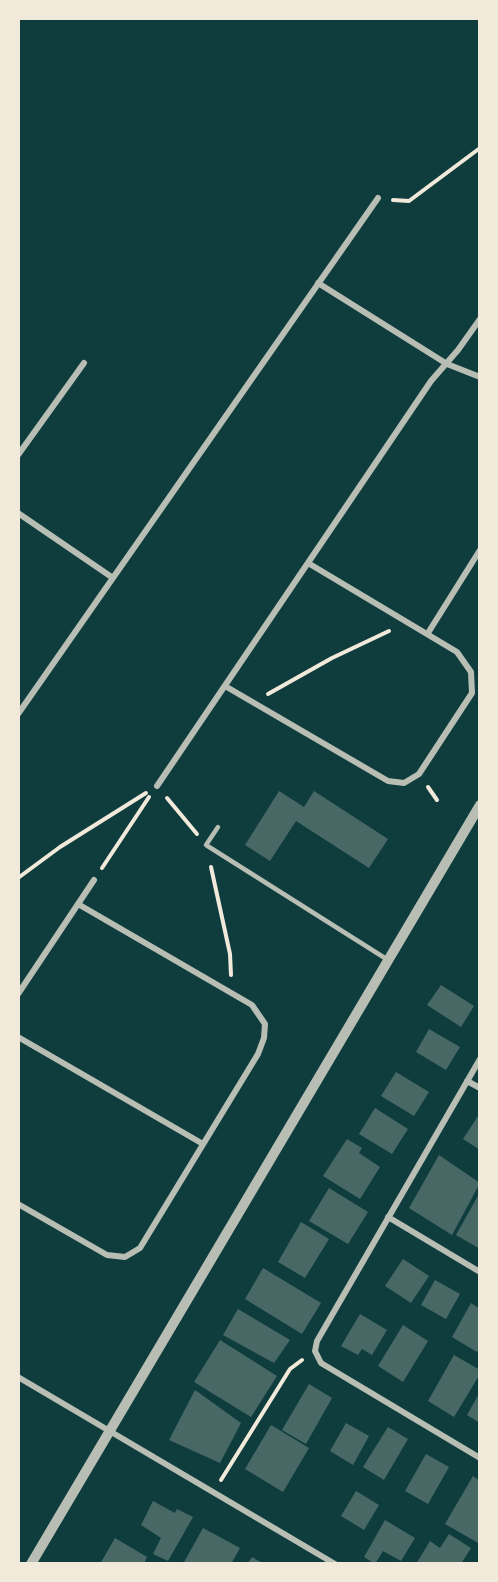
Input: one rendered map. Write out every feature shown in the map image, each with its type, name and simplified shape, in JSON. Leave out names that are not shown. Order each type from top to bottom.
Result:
[{"type":"street","points":[[18,714],[378,198]]},
{"type":"street","points":[[318,283],[447,364],[480,377]]},
{"type":"street","points":[[156,786],[431,381],[447,364],[480,319]]},
{"type":"street","points":[[18,455],[84,363]]},
{"type":"street","points":[[18,513],[113,578]]},
{"type":"street","points":[[428,633],[480,549]]},
{"type":"street","points":[[225,686],[388,781],[404,783],[419,774],[472,693],[471,672],[457,652],[308,563]]},
{"type":"street","points":[[31,1564],[480,805]]},
{"type":"street","points":[[18,994],[94,880]]},
{"type":"street","points":[[18,1204],[107,1255],[125,1257],[140,1248],[258,1054],[264,1038],[265,1024],[252,1005],[78,904]]},
{"type":"street","points":[[18,1037],[203,1144]]},
{"type":"street","points":[[480,1059],[317,1341],[315,1351],[321,1363],[480,1458]]},
{"type":"street","points":[[467,1081],[480,1088]]},
{"type":"street","points":[[388,1217],[480,1272]]},
{"type":"street","points":[[18,1377],[335,1564]]},
{"type":"lane","points":[[218,827],[206,845],[388,960]]},
{"type":"path","points":[[378,198],[409,201],[480,148]]},
{"type":"path","points":[[253,703],[332,658],[409,622]]},
{"type":"path","points":[[156,786],[206,845],[230,954],[231,992]]},
{"type":"path","points":[[18,878],[60,847],[156,786]]},
{"type":"path","points":[[94,880],[156,786]]},
{"type":"path","points":[[213,1493],[290,1369],[315,1351]]},
{"type":"building","points":[[279,791],[304,807],[314,791],[388,839],[369,868],[296,821],[270,861],[245,845]]},
{"type":"building","points":[[441,985],[474,1006],[461,1027],[427,1005]]},
{"type":"building","points":[[429,1029],[460,1047],[446,1070],[416,1052]]},
{"type":"building","points":[[396,1072],[429,1092],[414,1116],[381,1096]]},
{"type":"building","points":[[375,1108],[408,1129],[392,1154],[359,1134]]},
{"type":"building","points":[[480,1113],[480,1150],[463,1139]]},
{"type":"building","points":[[347,1139],[362,1148],[359,1153],[380,1167],[360,1199],[323,1176]]},
{"type":"building","points":[[439,1155],[480,1183],[452,1235],[409,1208]]},
{"type":"building","points":[[329,1188],[368,1212],[348,1244],[309,1221]]},
{"type":"building","points":[[480,1192],[480,1249],[456,1235]]},
{"type":"building","points":[[301,1222],[329,1239],[305,1278],[278,1262]]},
{"type":"building","points":[[403,1259],[429,1276],[411,1303],[385,1286]]},
{"type":"building","points":[[263,1268],[321,1303],[302,1334],[245,1299]]},
{"type":"building","points":[[435,1280],[460,1294],[446,1319],[421,1305]]},
{"type":"building","points":[[471,1303],[480,1309],[480,1347],[477,1352],[452,1337]]},
{"type":"building","points":[[238,1309],[290,1340],[274,1363],[223,1335]]},
{"type":"building","points":[[360,1314],[387,1330],[372,1355],[362,1349],[358,1355],[341,1346]]},
{"type":"building","points":[[403,1325],[428,1341],[403,1382],[378,1366]]},
{"type":"building","points":[[220,1340],[277,1376],[251,1417],[194,1382]]},
{"type":"building","points":[[454,1355],[480,1370],[480,1374],[454,1417],[428,1401]]},
{"type":"building","points":[[309,1384],[332,1398],[306,1444],[282,1430]]},
{"type":"building","points":[[195,1390],[241,1423],[220,1463],[169,1440]]},
{"type":"building","points":[[480,1392],[480,1423],[467,1415]]},
{"type":"building","points":[[346,1423],[369,1436],[353,1465],[330,1451]]},
{"type":"building","points":[[271,1425],[309,1448],[283,1492],[245,1469]]},
{"type":"building","points":[[388,1427],[408,1439],[384,1480],[363,1467]]},
{"type":"building","points":[[426,1454],[449,1467],[428,1504],[405,1491]]},
{"type":"building","points":[[473,1476],[480,1481],[480,1544],[445,1524]]},
{"type":"building","points":[[356,1491],[379,1505],[364,1530],[341,1516]]},
{"type":"building","points":[[153,1501],[175,1513],[177,1509],[193,1517],[168,1561],[153,1554],[161,1538],[141,1525]]},
{"type":"building","points":[[385,1520],[415,1538],[401,1561],[383,1551],[375,1564],[364,1557]]},
{"type":"building","points":[[203,1528],[240,1548],[231,1564],[183,1564]]},
{"type":"building","points":[[449,1534],[471,1548],[461,1564],[416,1564],[430,1541],[440,1548]]},
{"type":"building","points":[[115,1538],[147,1557],[144,1564],[100,1564]]},
{"type":"building","points":[[252,1557],[264,1564],[247,1564]]}]
